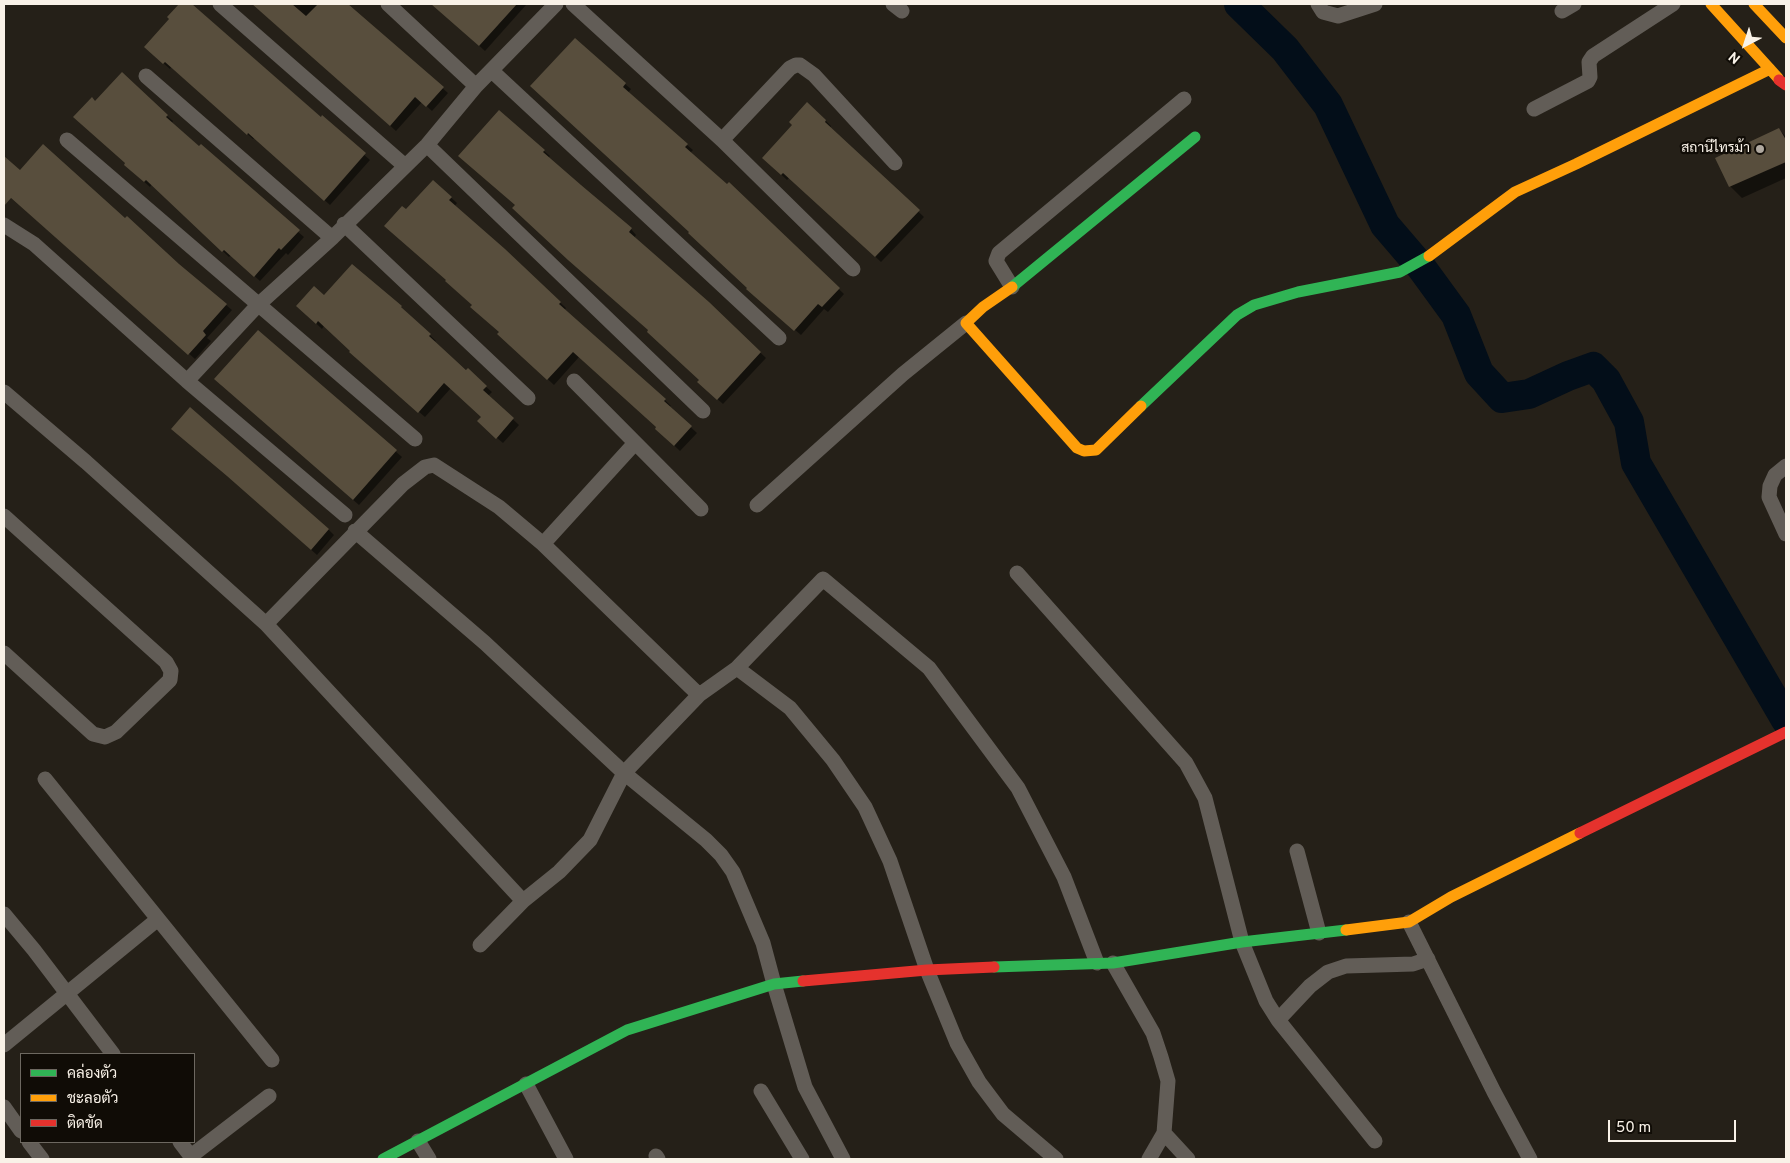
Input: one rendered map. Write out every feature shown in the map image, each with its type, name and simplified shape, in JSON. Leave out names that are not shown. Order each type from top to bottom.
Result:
[{"type":"street","points":[[220,4],[404,166]]},
{"type":"street","points":[[388,4],[476,86]]},
{"type":"street","points":[[187,381],[258,305],[332,238],[344,224],[427,145],[476,86],[556,4]]},
{"type":"street","points":[[573,4],[722,140],[854,268]]},
{"type":"street","points":[[1318,4],[1323,12],[1338,16],[1375,4]]},
{"type":"street","points":[[1534,109],[1588,81],[1590,77],[1589,62],[1593,56],[1673,4]]},
{"type":"street","points":[[1711,4],[1782,82],[1786,90]]},
{"type":"street","points":[[1754,4],[1786,38]]},
{"type":"street","points":[[722,140],[790,68],[800,65],[814,75],[895,162]]},
{"type":"street","points":[[966,323],[1077,448],[1084,451],[1096,450],[1238,315],[1254,305],[1298,292],[1400,272],[1426,258],[1515,192],[1770,69]]},
{"type":"street","points":[[492,71],[779,338]]},
{"type":"street","points":[[146,76],[332,238]]},
{"type":"street","points":[[1012,287],[996,261],[999,253],[1184,99]]},
{"type":"street","points":[[757,505],[903,374],[983,307],[1012,287],[1195,137]]},
{"type":"street","points":[[67,140],[415,439]]},
{"type":"street","points":[[427,145],[703,411]]},
{"type":"street","points":[[344,224],[528,398]]},
{"type":"street","points":[[4,225],[34,244],[187,381],[344,515]]},
{"type":"street","points":[[574,381],[701,509]]},
{"type":"street","points":[[4,392],[86,462],[266,624],[523,902]]},
{"type":"street","points":[[543,544],[636,443]]},
{"type":"street","points":[[266,624],[402,484],[425,467],[434,465],[498,507],[543,544],[700,695]]},
{"type":"street","points":[[1786,466],[1775,475],[1770,486],[1770,497],[1786,534]]},
{"type":"street","points":[[4,516],[166,662],[171,671],[170,680],[116,732],[105,738],[93,734],[4,653]]},
{"type":"street","points":[[355,531],[485,643],[624,773],[706,840],[721,855],[733,872],[763,943],[805,1087],[843,1159]]},
{"type":"street","points":[[1017,573],[1186,763],[1205,798],[1242,942],[1266,1000],[1278,1020],[1374,1141]]},
{"type":"street","points":[[480,945],[523,902],[559,872],[590,840],[624,773],[700,695],[737,668],[823,579],[930,668],[1018,788],[1064,877],[1097,963]]},
{"type":"street","points":[[737,668],[790,708],[834,760],[865,807],[890,861],[927,970],[957,1043],[979,1082],[1003,1114],[1056,1159]]},
{"type":"street","points":[[383,1159],[628,1030],[774,984],[927,970],[1113,963],[1242,942],[1409,922],[1451,897],[1785,733]]},
{"type":"street","points":[[45,779],[272,1060]]},
{"type":"street","points":[[1297,851],[1319,933]]},
{"type":"street","points":[[4,914],[113,1053]]},
{"type":"street","points":[[4,1046],[158,919]]},
{"type":"street","points":[[1409,922],[1494,1092],[1530,1159]]},
{"type":"street","points":[[1278,1020],[1310,986],[1328,972],[1346,966],[1413,964],[1428,959]]},
{"type":"street","points":[[1113,963],[1153,1033],[1168,1081],[1164,1133],[1150,1159]]},
{"type":"street","points":[[526,1084],[566,1159]]},
{"type":"street","points":[[761,1091],[802,1159]]},
{"type":"street","points":[[181,1143],[192,1158],[268,1096]]},
{"type":"street","points":[[4,1107],[20,1130]]},
{"type":"street","points":[[1164,1133],[1188,1159]]},
{"type":"street","points":[[418,1141],[429,1159]]},
{"type":"street","points":[[30,1143],[42,1159]]},
{"type":"building","points":[[179,4],[192,4],[321,117],[322,115],[366,153],[324,201],[248,133],[247,135],[165,62],[163,64],[144,47],[169,19],[167,17]]},
{"type":"building","points":[[252,4],[292,4],[306,16],[318,4],[348,4],[444,87],[426,107],[415,97],[390,126]]},
{"type":"building","points":[[431,4],[517,4],[479,46]]},
{"type":"building","points":[[575,38],[626,83],[623,87],[688,144],[685,147],[727,184],[729,182],[840,288],[822,307],[818,304],[794,331],[746,289],[689,232],[530,86]]},
{"type":"building","points":[[122,72],[168,115],[166,117],[199,146],[201,144],[300,230],[281,250],[279,248],[254,277],[224,250],[222,252],[146,180],[144,182],[124,165],[125,163],[73,117],[92,97],[95,101]]},
{"type":"building","points":[[807,102],[826,120],[825,122],[920,210],[875,257],[783,173],[781,175],[762,158],[792,125],[789,122]]},
{"type":"building","points":[[499,110],[545,150],[543,152],[632,228],[629,232],[709,302],[761,352],[717,400],[697,382],[699,380],[647,332],[648,330],[568,260],[512,208],[515,205],[458,156]]},
{"type":"building","name":"สถานีไทรม้า","points":[[1779,128],[1786,140],[1786,162],[1729,187],[1715,158]]},
{"type":"building","points":[[43,144],[125,218],[127,216],[179,264],[227,304],[203,331],[206,335],[188,355],[11,198],[4,206],[4,156],[20,170]]},
{"type":"building","points":[[433,180],[452,197],[449,200],[505,249],[561,302],[559,304],[666,399],[664,401],[692,426],[674,446],[655,429],[656,427],[573,352],[547,380],[497,334],[499,332],[470,307],[472,305],[446,280],[384,226],[402,206],[406,209]]},
{"type":"building","points":[[352,264],[402,306],[431,334],[429,336],[466,370],[468,368],[487,386],[483,390],[514,418],[496,439],[477,421],[481,417],[444,383],[418,413],[349,352],[318,321],[316,324],[296,306],[314,286],[324,295]]},
{"type":"building","points":[[258,330],[397,450],[353,500],[214,379]]},
{"type":"building","points":[[190,407],[329,529],[311,550],[171,429]]},
{"type":"waterway","points":[[1239,4],[1285,49],[1328,105],[1385,225],[1421,267],[1456,315],[1479,373],[1502,398],[1529,394],[1593,367],[1606,380],[1629,422],[1636,463],[1786,720]]},
{"type":"traffic: fast","points":[[1012,287],[1195,137]]},
{"type":"traffic: fast","points":[[1141,406],[1237,315],[1254,305],[1298,292],[1400,272],[1429,256]]},
{"type":"traffic: fast","points":[[994,967],[1113,963],[1242,942],[1346,930]]},
{"type":"traffic: fast","points":[[383,1159],[627,1030],[774,984],[803,981]]},
{"type":"traffic: slow","points":[[1711,4],[1778,78]]},
{"type":"traffic: slow","points":[[1754,4],[1786,38]]},
{"type":"traffic: slow","points":[[1429,256],[1515,192],[1770,69]]},
{"type":"traffic: slow","points":[[1012,287],[983,307],[966,323],[1077,448],[1084,451],[1096,450],[1141,406]]},
{"type":"traffic: slow","points":[[1346,930],[1409,922],[1451,897],[1580,833]]},
{"type":"traffic: jam","points":[[1779,80],[1786,85]]},
{"type":"traffic: jam","points":[[1580,833],[1786,732]]},
{"type":"traffic: jam","points":[[803,981],[927,970],[994,967]]},
{"type":"place","name":"สถานีไทรม้า","points":[[1760,149]]}]
